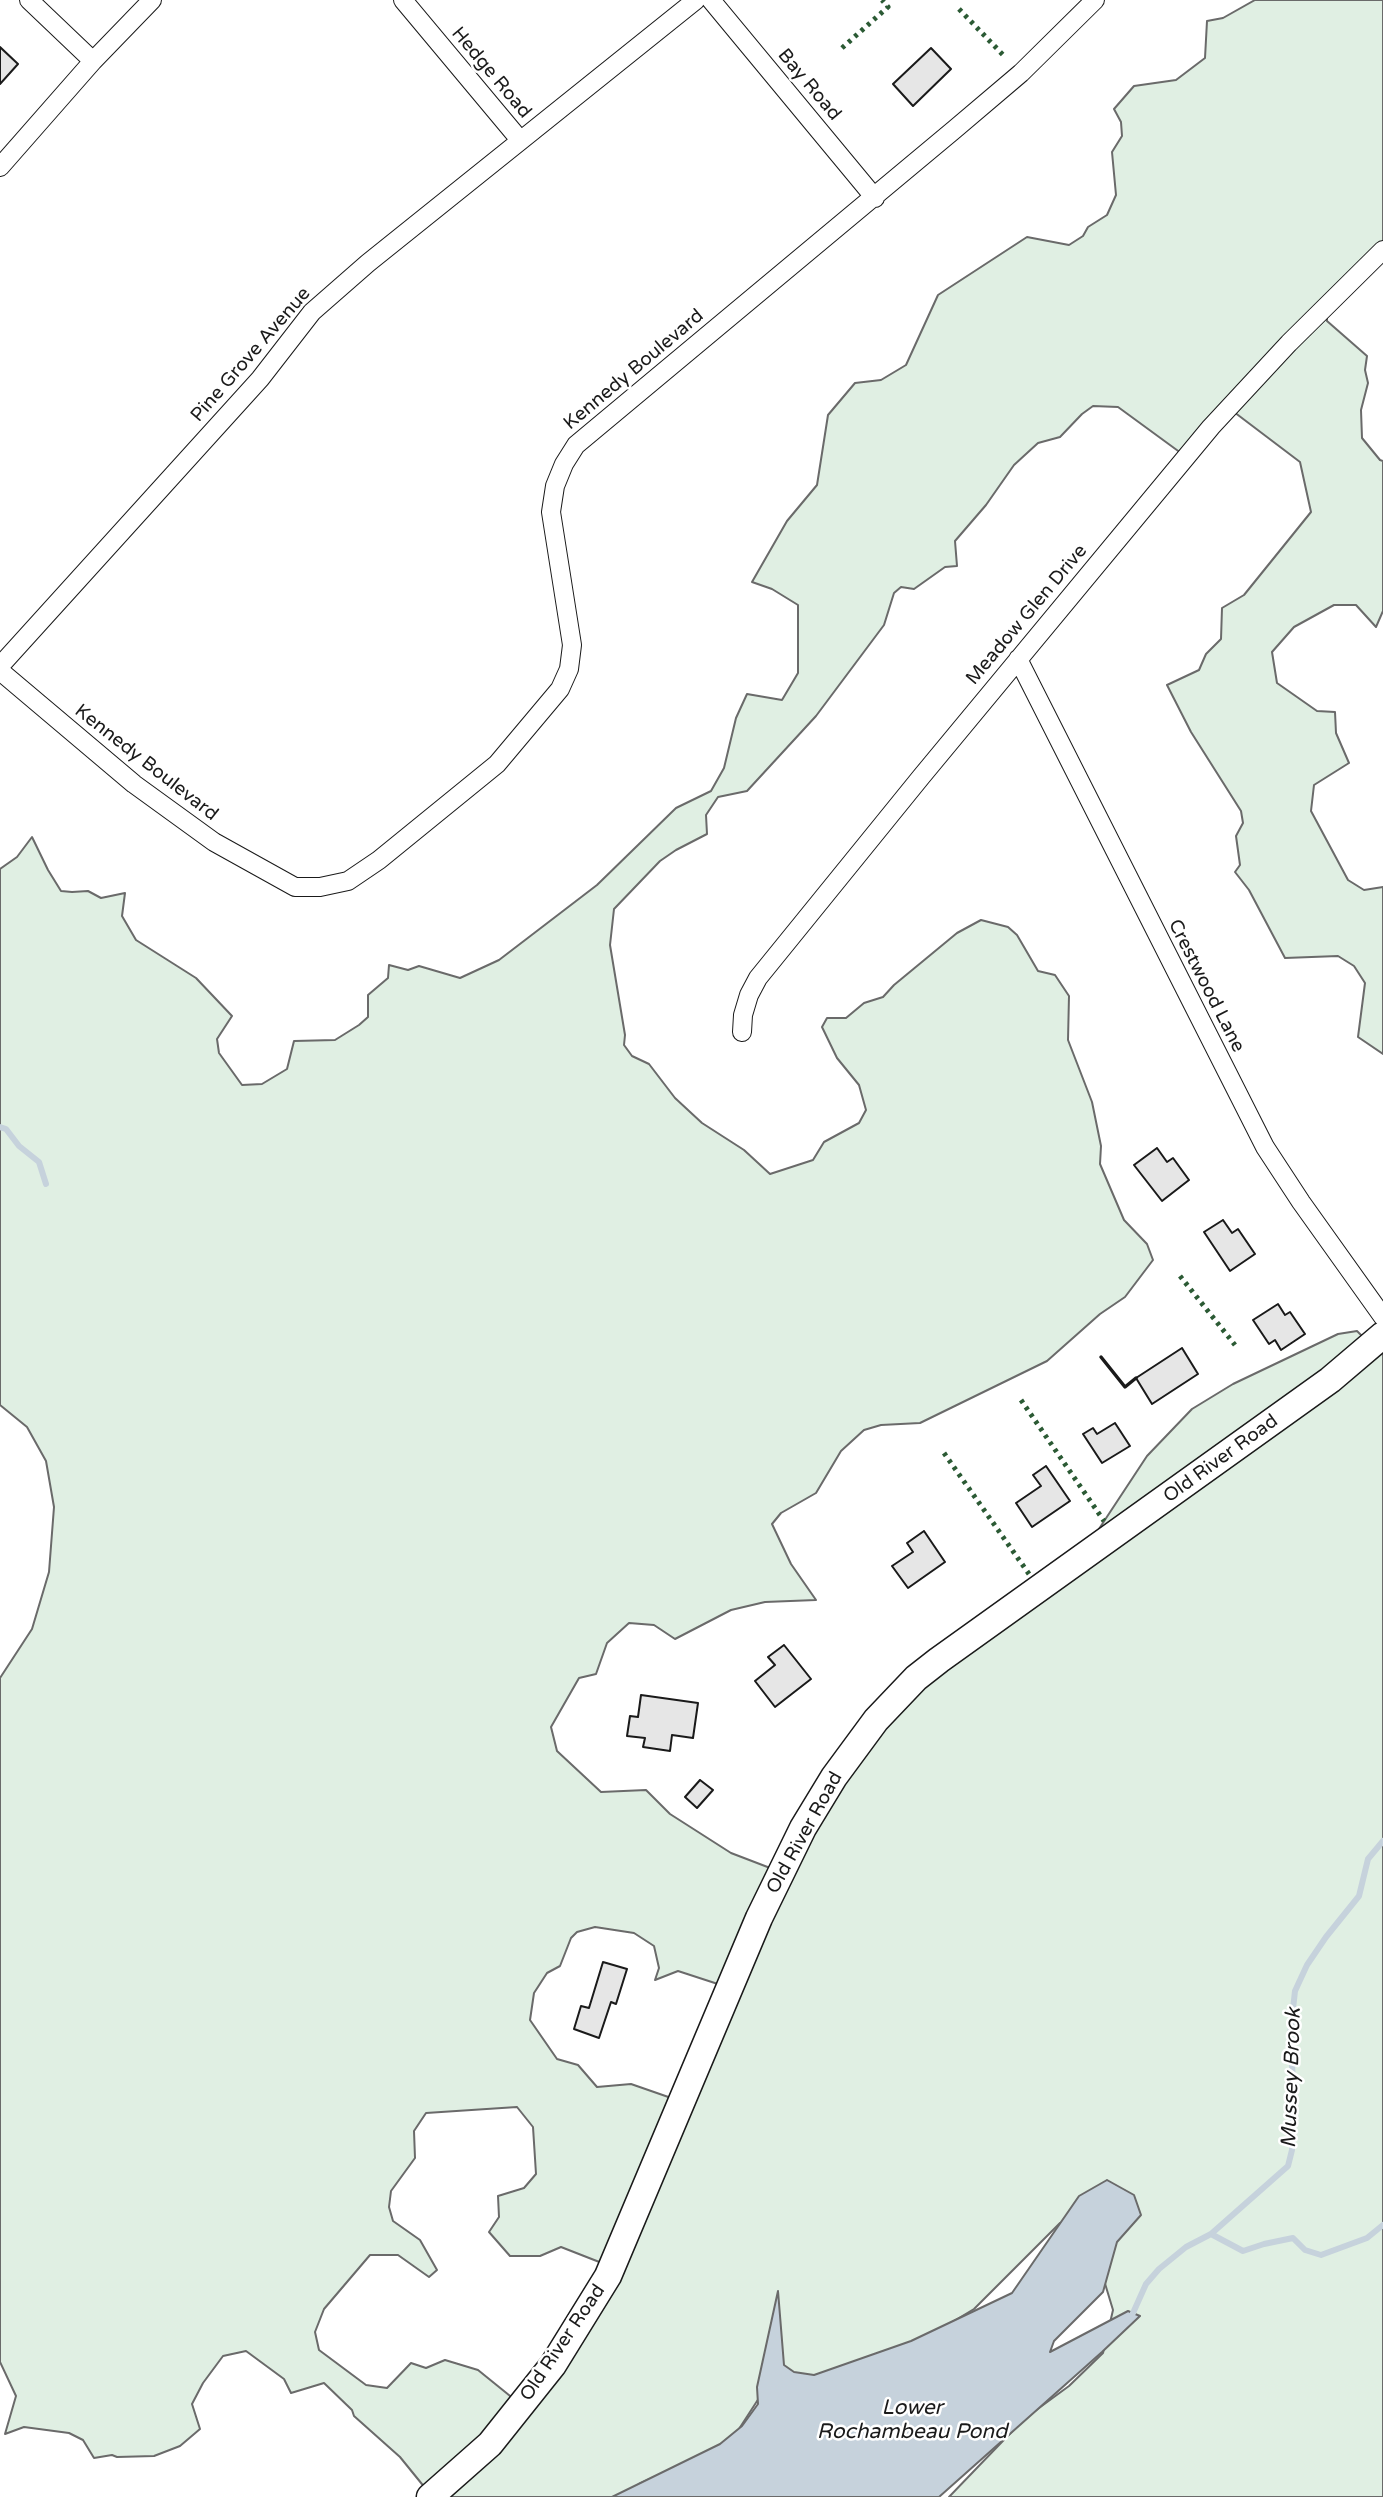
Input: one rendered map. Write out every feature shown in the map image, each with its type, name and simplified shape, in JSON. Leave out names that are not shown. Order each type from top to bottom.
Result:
[{"type":"main road","name":"Old River Road","points":[[430,2497],[491,2444],[553,2365],[608,2276],[759,1918],[803,1828],[834,1776],[876,1720],[916,1678],[939,1660],[1330,1380],[1383,1335]]},
{"type":"street","points":[[29,0],[93,61]]},
{"type":"street","points":[[0,167],[93,61],[152,0]]},
{"type":"street","name":"Hedge Road","points":[[403,0],[520,140]]},
{"type":"street","name":"Pine Grove Avenue","points":[[0,669],[260,379],[312,312],[368,263],[696,0]]},
{"type":"street","name":"Bay Road","points":[[711,0],[875,198]]},
{"type":"street","name":"Kennedy Boulevard","points":[[0,669],[134,784],[214,842],[295,887],[320,887],[348,881],[379,860],[496,764],[560,689],[569,669],[572,645],[551,512],[555,486],[576,444],[875,198],[1021,73],[1095,0]]},
{"type":"street","name":"Meadow Glen Drive","points":[[742,1032],[743,1015],[749,995],[770,962],[1018,659],[1219,418],[1289,342],[1383,250]]},
{"type":"street","name":"Crestwood Lane","points":[[1018,659],[1265,1147],[1383,1317]]},
{"type":"green space","points":[[1255,0],[1383,0],[1383,258],[1327,314],[1327,321],[1367,356],[1365,370],[1368,383],[1361,410],[1362,438],[1383,461],[1383,611],[1376,627],[1356,605],[1334,605],[1294,627],[1272,652],[1277,683],[1317,711],[1335,712],[1336,733],[1349,763],[1314,785],[1311,811],[1348,880],[1364,890],[1383,887],[1383,1054],[1358,1037],[1365,983],[1354,966],[1338,956],[1285,958],[1249,890],[1235,872],[1240,865],[1236,836],[1243,823],[1241,811],[1191,732],[1167,685],[1199,670],[1206,654],[1221,639],[1222,608],[1244,595],[1311,512],[1300,462],[1234,412],[1185,456],[1118,407],[1093,406],[1060,437],[1038,443],[1014,465],[986,505],[955,541],[957,566],[945,567],[914,589],[901,587],[894,593],[884,625],[816,716],[747,791],[718,797],[706,815],[707,834],[660,861],[614,909],[610,945],[625,1035],[624,1045],[632,1056],[649,1064],[675,1098],[702,1123],[744,1150],[770,1174],[813,1160],[824,1142],[859,1123],[866,1110],[859,1085],[837,1058],[822,1027],[827,1018],[846,1018],[864,1003],[883,997],[957,933],[981,920],[1008,927],[1017,935],[1038,971],[1055,975],[1069,996],[1068,1040],[1092,1102],[1101,1146],[1100,1164],[1124,1220],[1147,1244],[1153,1260],[1125,1297],[1100,1314],[1047,1361],[920,1423],[881,1425],[864,1430],[841,1451],[816,1493],[781,1513],[772,1524],[791,1564],[816,1600],[765,1602],[731,1610],[675,1639],[654,1625],[629,1623],[607,1643],[596,1674],[579,1678],[551,1727],[557,1751],[601,1792],[646,1790],[670,1814],[731,1853],[778,1871],[869,1733],[1093,1538],[1147,1456],[1192,1409],[1233,1384],[1338,1334],[1357,1331],[1372,1346],[1383,1340],[1383,2497],[949,2497],[1024,2419],[1069,2386],[1103,2353],[1113,2310],[1100,2267],[1060,2223],[974,2309],[874,2369],[837,2387],[772,2378],[726,2449],[680,2465],[639,2484],[627,2497],[429,2497],[430,2494],[400,2457],[354,2416],[352,2410],[324,2383],[291,2393],[284,2379],[246,2351],[223,2356],[203,2383],[192,2404],[200,2429],[180,2446],[154,2456],[112,2455],[94,2458],[83,2440],[69,2433],[24,2427],[5,2434],[16,2396],[0,2362],[0,1678],[32,1629],[49,1572],[54,1507],[46,1461],[27,1427],[0,1405],[0,869],[17,857],[32,837],[61,891],[88,891],[101,898],[125,893],[122,916],[136,940],[196,978],[232,1016],[217,1039],[219,1053],[242,1085],[262,1084],[287,1069],[294,1041],[335,1040],[359,1025],[368,1017],[368,995],[388,978],[389,965],[408,970],[419,966],[460,978],[499,960],[597,885],[676,808],[711,791],[724,768],[736,718],[747,694],[782,700],[798,673],[798,605],[772,589],[752,582],[787,521],[817,485],[828,415],[855,383],[881,380],[906,365],[938,295],[1027,237],[1069,245],[1083,236],[1088,227],[1107,215],[1116,195],[1112,152],[1122,136],[1121,122],[1114,109],[1134,86],[1176,80],[1205,58],[1207,21],[1223,18]],"holes":[[[595,1927],[634,1933],[654,1946],[659,1968],[655,1980],[678,1971],[724,1986],[677,2100],[631,2084],[597,2087],[578,2065],[557,2059],[530,2020],[534,1993],[547,1973],[560,1966],[571,1938],[577,1932]],[[517,2107],[533,2127],[536,2174],[524,2188],[498,2196],[499,2217],[489,2232],[510,2256],[540,2256],[561,2247],[607,2265],[520,2404],[478,2370],[445,2360],[426,2368],[411,2363],[387,2388],[366,2385],[319,2350],[315,2332],[324,2309],[370,2255],[398,2255],[429,2277],[437,2270],[420,2240],[393,2221],[389,2207],[391,2191],[415,2158],[414,2131],[426,2113]]]},
{"type":"water","name":"Lower Rochambeau Pond","points":[[1107,2180],[1134,2195],[1141,2215],[1117,2242],[1103,2292],[1054,2341],[1050,2352],[1128,2311],[1140,2316],[939,2497],[612,2497],[720,2444],[742,2426],[758,2404],[757,2387],[778,2291],[784,2365],[794,2372],[814,2375],[911,2341],[1012,2293],[1079,2196]]},
{"type":"building","points":[[0,47],[18,64],[0,84]]},
{"type":"building","points":[[931,48],[951,69],[913,106],[893,84]]},
{"type":"building","points":[[1157,1148],[1167,1162],[1173,1158],[1189,1180],[1162,1201],[1134,1165]]},
{"type":"building","points":[[1223,1220],[1232,1233],[1238,1229],[1255,1254],[1230,1271],[1204,1232]]},
{"type":"building","points":[[1278,1304],[1285,1315],[1290,1312],[1305,1334],[1281,1350],[1275,1340],[1269,1344],[1253,1320]]},
{"type":"building","points":[[1182,1348],[1198,1374],[1152,1404],[1136,1378]]},
{"type":"building","points":[[1115,1423],[1130,1446],[1102,1463],[1083,1434],[1093,1428],[1097,1434]]},
{"type":"building","points":[[1046,1466],[1070,1501],[1032,1527],[1016,1503],[1041,1486],[1033,1475]]},
{"type":"building","points":[[924,1531],[945,1562],[908,1588],[892,1566],[913,1552],[907,1543]]},
{"type":"building","points":[[784,1645],[811,1679],[775,1707],[755,1681],[775,1665],[768,1657]]},
{"type":"building","points":[[641,1695],[698,1703],[693,1738],[672,1735],[670,1751],[643,1747],[645,1738],[627,1736],[630,1716],[638,1717]]},
{"type":"building","points":[[700,1780],[713,1790],[697,1808],[685,1797]]},
{"type":"building","points":[[603,1962],[627,1969],[616,2004],[611,2002],[599,2038],[574,2029],[581,2006],[589,2008]]},
{"type":"waterway","points":[[0,1127],[6,1129],[19,1146],[39,1162],[46,1184]]},
{"type":"waterway","name":"Mussey Brook","points":[[1133,2313],[1146,2284],[1159,2269],[1186,2247],[1211,2234],[1288,2166],[1292,2150],[1294,2094],[1290,2036],[1295,1991],[1307,1965],[1359,1896],[1368,1859],[1383,1841]]},
{"type":"waterway","points":[[1211,2234],[1243,2251],[1293,2238],[1305,2250],[1321,2255],[1367,2238],[1383,2225]]},
{"type":"hedge","points":[[842,48],[888,7],[882,0]]},
{"type":"hedge","points":[[959,9],[1006,58]]},
{"type":"hedge","points":[[1180,1276],[1235,1345]]},
{"type":"hedge","points":[[1021,1400],[1104,1521]]},
{"type":"hedge","points":[[944,1453],[1029,1574]]},
{"type":"wall","points":[[1101,1357],[1125,1387],[1136,1378]]}]
